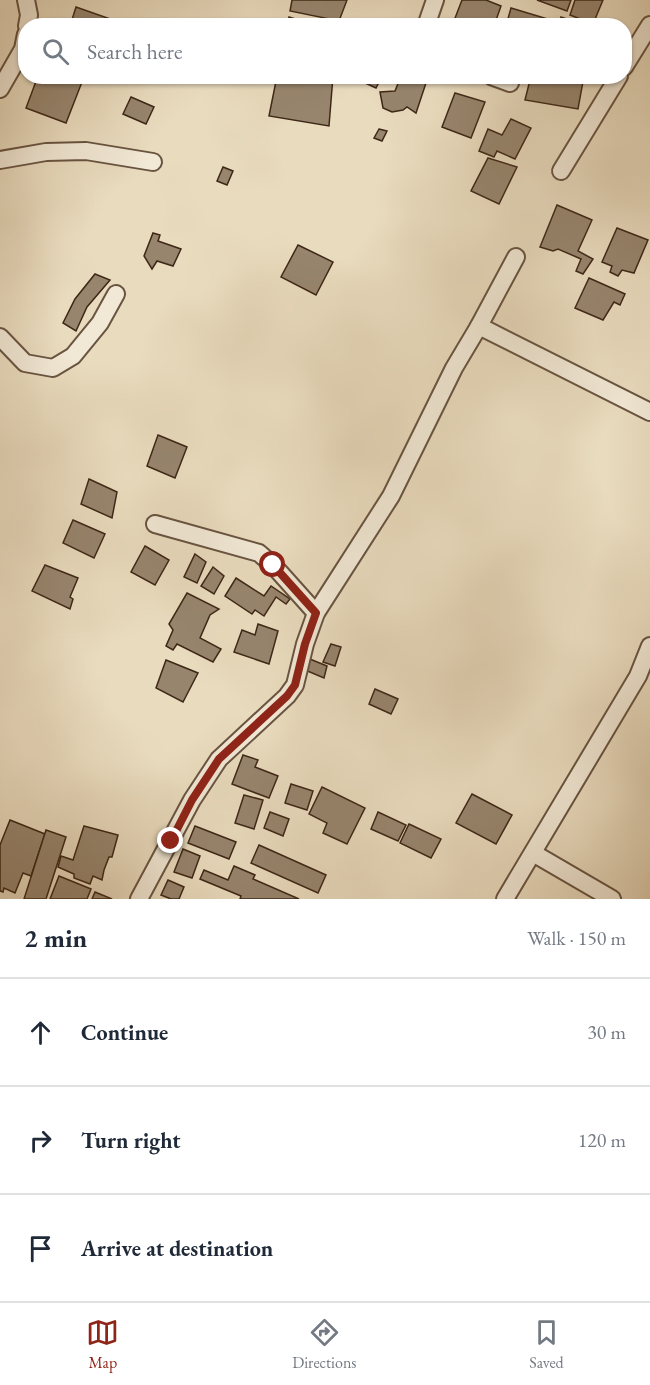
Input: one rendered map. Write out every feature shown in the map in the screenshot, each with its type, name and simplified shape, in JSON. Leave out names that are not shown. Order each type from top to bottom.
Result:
[{"type":"street","points":[[26,0],[28,18]]},
{"type":"street","points":[[429,18],[435,0]]},
{"type":"street","points":[[632,54],[650,25]]},
{"type":"street","points":[[0,89],[18,58]]},
{"type":"street","points":[[561,171],[614,84]]},
{"type":"street","points":[[0,160],[46,152],[86,151],[153,162]]},
{"type":"street","points":[[139,899],[192,800],[219,759],[287,696],[295,685],[305,644],[316,613],[391,496],[454,368],[516,257]]},
{"type":"street","points":[[0,337],[25,363],[53,368],[73,356],[100,323],[116,294]]},
{"type":"street","points":[[479,326],[650,412]]},
{"type":"street","points":[[155,524],[259,553],[273,565],[316,613]]},
{"type":"street","points":[[505,899],[638,676],[650,646]]},
{"type":"street","points":[[533,853],[612,899]]},
{"type":"building","points":[[292,0],[347,0],[340,18],[324,18],[290,11]]},
{"type":"building","points":[[462,0],[486,0],[501,6],[497,18],[455,18]]},
{"type":"building","points":[[537,0],[571,0],[567,11]]},
{"type":"building","points":[[575,0],[603,0],[596,18],[578,18],[570,15]]},
{"type":"building","points":[[76,7],[107,18],[73,18]]},
{"type":"building","points":[[511,8],[544,18],[508,18]]},
{"type":"building","points":[[35,84],[81,84],[66,123],[26,108]]},
{"type":"building","points":[[275,84],[332,84],[329,126],[269,116]]},
{"type":"building","points":[[398,84],[426,84],[416,113],[407,107],[392,112],[383,108],[380,92],[395,91]]},
{"type":"building","points":[[529,84],[583,84],[578,109],[525,100]]},
{"type":"building","points":[[455,93],[485,102],[471,138],[442,127]]},
{"type":"building","points":[[131,97],[154,107],[146,124],[123,114]]},
{"type":"building","points":[[511,119],[531,128],[515,159],[497,151],[494,157],[479,151],[488,129],[502,135]]},
{"type":"building","points":[[379,129],[387,131],[382,141],[374,138]]},
{"type":"building","points":[[488,158],[517,167],[499,204],[471,191]]},
{"type":"building","points":[[223,167],[233,171],[227,185],[217,181]]},
{"type":"building","points":[[557,205],[592,220],[578,251],[593,259],[583,274],[576,271],[581,259],[558,249],[553,251],[540,247]]},
{"type":"building","points":[[617,228],[648,240],[634,273],[622,270],[618,276],[610,272],[612,266],[602,262]]},
{"type":"building","points":[[153,233],[160,235],[158,241],[181,249],[173,266],[157,261],[152,269],[144,256]]},
{"type":"building","points":[[298,245],[333,262],[316,295],[281,277]]},
{"type":"building","points":[[95,274],[110,280],[87,307],[76,331],[63,323],[75,299]]},
{"type":"building","points":[[589,278],[625,294],[620,305],[614,302],[603,320],[575,308]]},
{"type":"building","points":[[158,435],[187,447],[175,478],[147,466]]},
{"type":"building","points":[[89,479],[117,492],[112,518],[81,504]]},
{"type":"building","points":[[73,520],[105,534],[94,558],[63,543]]},
{"type":"building","points":[[145,546],[169,560],[155,585],[131,572]]},
{"type":"building","points":[[195,554],[206,562],[197,583],[184,577]]},
{"type":"building","points":[[45,565],[78,578],[70,597],[73,599],[70,609],[32,591]]},
{"type":"building","points":[[213,567],[224,576],[214,594],[201,586]]},
{"type":"building","points":[[236,578],[264,596],[271,586],[290,599],[286,604],[276,597],[264,616],[255,610],[252,614],[225,596]]},
{"type":"building","points":[[187,593],[219,609],[210,615],[200,638],[221,649],[213,662],[177,644],[173,650],[166,646],[173,630],[169,624]]},
{"type":"building","points":[[258,624],[278,631],[269,664],[234,652],[242,630],[255,635]]},
{"type":"building","points":[[331,644],[341,647],[335,666],[323,662]]},
{"type":"building","points":[[300,655],[327,666],[324,678],[298,667]]},
{"type":"building","points":[[166,660],[198,673],[183,702],[156,688]]},
{"type":"building","points":[[375,689],[398,699],[391,714],[369,704]]},
{"type":"building","points":[[243,755],[258,760],[255,767],[278,776],[269,798],[232,784]]},
{"type":"building","points":[[291,784],[313,791],[307,810],[285,803]]},
{"type":"building","points":[[322,787],[365,808],[347,844],[323,833],[327,823],[309,814]]},
{"type":"building","points":[[472,794],[512,815],[496,844],[456,823]]},
{"type":"building","points":[[244,795],[263,800],[254,829],[235,823]]},
{"type":"building","points":[[270,812],[289,819],[283,836],[264,828]]},
{"type":"building","points":[[378,812],[406,825],[398,841],[371,829]]},
{"type":"building","points":[[10,820],[45,834],[31,876],[23,873],[15,893],[4,888],[3,892],[0,891],[0,845]]},
{"type":"building","points":[[409,824],[441,839],[431,858],[400,843]]},
{"type":"building","points":[[84,826],[118,835],[102,880],[93,876],[90,884],[74,878],[74,874],[58,867],[61,856],[73,860]]},
{"type":"building","points":[[195,826],[236,842],[229,859],[188,843]]},
{"type":"building","points":[[46,830],[66,837],[46,899],[24,899]]},
{"type":"building","points":[[259,845],[326,875],[318,893],[251,863]]},
{"type":"building","points":[[183,849],[200,856],[192,878],[174,872]]},
{"type":"building","points":[[234,866],[255,875],[253,879],[299,899],[240,899],[241,896],[200,879],[204,870],[228,880]]},
{"type":"building","points":[[59,876],[91,889],[87,899],[50,899]]},
{"type":"building","points":[[168,880],[184,887],[179,899],[161,895]]},
{"type":"building","points":[[95,892],[112,899],[92,899]]},
{"type":"route","points":[[171,841],[192,800],[219,759],[287,696],[295,685],[305,644],[316,613],[273,565]]}]
